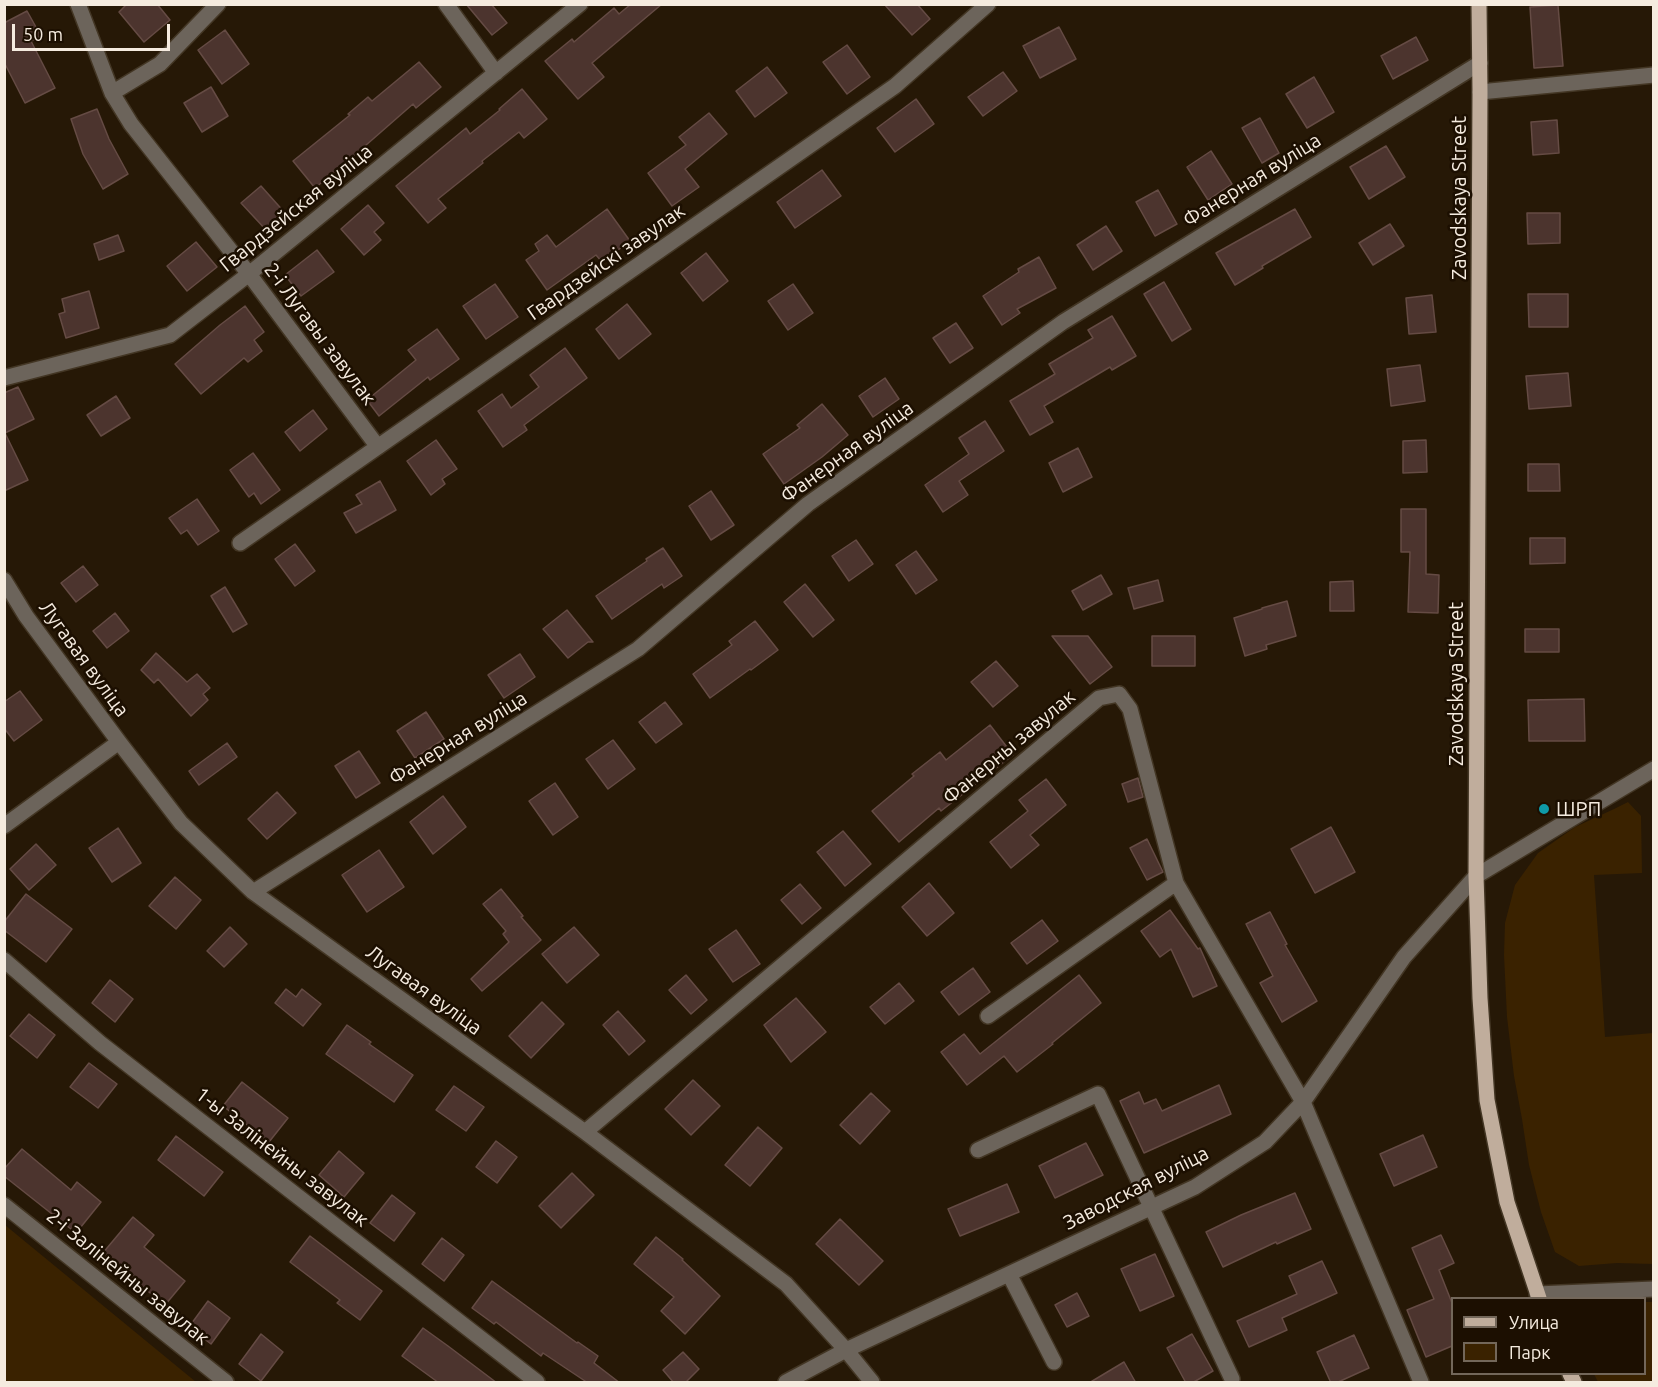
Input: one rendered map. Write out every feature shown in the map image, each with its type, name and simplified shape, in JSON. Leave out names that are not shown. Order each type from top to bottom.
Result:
[{"type":"main road","points":[[1479,4],[1480,63]]},
{"type":"main road","name":"Zavodskaya Street","points":[[1480,63],[1476,876],[1480,998],[1487,1100],[1507,1202],[1538,1296]]},
{"type":"street","name":"2-і Лугавы завулак","points":[[78,4],[112,93],[132,124],[249,274],[378,447]]},
{"type":"street","points":[[112,93],[160,64],[218,4]]},
{"type":"street","points":[[446,4],[496,74]]},
{"type":"street","name":"Гвардзейская вуліца","points":[[4,378],[170,335],[249,274],[580,4]]},
{"type":"street","name":"Гвардзейскі завулак","points":[[240,543],[895,86],[988,4]]},
{"type":"street","name":"Фанерная вуліца","points":[[253,892],[638,649],[808,504],[1063,322],[1480,63]]},
{"type":"street","points":[[1480,92],[1653,75]]},
{"type":"street","name":"Лугавая вуліца","points":[[4,580],[26,616],[181,823],[253,892],[585,1132],[786,1284],[846,1350],[872,1383]]},
{"type":"street","name":"Фанерны завулак","points":[[585,1132],[1099,698],[1119,694],[1130,709],[1176,882],[1303,1102],[1421,1383]]},
{"type":"street","points":[[4,826],[119,742]]},
{"type":"street","name":"Заводская вуліца","points":[[786,1383],[846,1350],[1195,1187],[1265,1142],[1303,1102],[1404,957],[1476,876],[1653,769]]},
{"type":"street","points":[[988,1016],[1176,882]]},
{"type":"street","name":"1-ы Залінейны завулак","points":[[4,960],[100,1043],[537,1383]]},
{"type":"street","points":[[978,1150],[1098,1094],[1232,1379]]},
{"type":"street","name":"2-і Залінейны завулак","points":[[4,1205],[226,1383]]},
{"type":"street","points":[[1009,1274],[1054,1362]]},
{"type":"street","points":[[1538,1296],[1653,1289]]},
{"type":"green space","points":[[1628,802],[1641,816],[1642,873],[1594,875],[1605,1037],[1653,1033],[1653,1264],[1617,1263],[1579,1266],[1555,1252],[1541,1212],[1529,1165],[1507,1017],[1505,923],[1515,885],[1538,853],[1575,827]]},
{"type":"green space","points":[[5,1225],[196,1382],[5,1382]]},
{"type":"green space","points":[[1646,1302],[1653,1302],[1653,1382],[1598,1382],[1594,1375],[1646,1375]]},
{"type":"building","points":[[127,4],[157,4],[170,20],[144,42],[119,12]]},
{"type":"building","points":[[466,4],[491,4],[507,23],[492,35]]},
{"type":"building","points":[[631,4],[662,4],[592,63],[604,77],[578,99],[545,61],[572,39],[574,42],[614,8],[619,14]]},
{"type":"building","points":[[884,4],[917,4],[930,19],[912,35]]},
{"type":"building","points":[[1558,5],[1563,66],[1534,68],[1530,7]]},
{"type":"building","points":[[27,11],[41,36],[31,41],[55,88],[25,103],[4,62],[4,23]]},
{"type":"building","points":[[1059,27],[1076,59],[1040,78],[1023,46]]},
{"type":"building","points":[[225,30],[249,64],[222,84],[198,50]]},
{"type":"building","points":[[1416,37],[1428,60],[1393,79],[1381,56]]},
{"type":"building","points":[[847,45],[870,77],[847,94],[823,62]]},
{"type":"building","points":[[419,62],[441,87],[416,108],[413,104],[315,188],[293,161],[350,115],[348,114],[368,97],[372,101]]},
{"type":"building","points":[[767,67],[787,93],[755,117],[736,91]]},
{"type":"building","points":[[1003,72],[1017,91],[983,116],[968,97]]},
{"type":"building","points":[[1314,77],[1334,112],[1307,128],[1286,94]]},
{"type":"building","points":[[211,87],[228,116],[202,132],[184,103]]},
{"type":"building","points":[[522,89],[547,119],[524,138],[519,132],[438,199],[446,208],[428,223],[396,186],[466,128],[470,134]]},
{"type":"building","points":[[916,99],[934,124],[895,152],[877,128]]},
{"type":"building","points":[[97,109],[109,139],[128,174],[103,189],[83,154],[71,119]]},
{"type":"building","points":[[709,113],[727,134],[685,169],[699,187],[672,206],[648,173],[686,145],[679,137]]},
{"type":"building","points":[[1260,118],[1279,153],[1262,163],[1242,128]]},
{"type":"building","points":[[1557,120],[1559,153],[1533,155],[1531,122]]},
{"type":"building","points":[[1386,146],[1405,177],[1369,199],[1350,167]]},
{"type":"building","points":[[1211,151],[1232,184],[1208,200],[1187,167]]},
{"type":"building","points":[[822,170],[841,196],[795,228],[777,202]]},
{"type":"building","points":[[261,186],[286,214],[267,231],[241,203]]},
{"type":"building","points":[[1158,190],[1177,224],[1155,236],[1136,202]]},
{"type":"building","points":[[368,205],[384,223],[374,232],[381,240],[364,255],[341,229]]},
{"type":"building","points":[[607,209],[630,241],[602,262],[596,255],[547,290],[526,260],[539,251],[535,244],[547,235],[556,247]]},
{"type":"building","points":[[1295,209],[1311,237],[1235,285],[1216,253]]},
{"type":"building","points":[[1527,213],[1560,213],[1560,243],[1528,244]]},
{"type":"building","points":[[1390,224],[1404,246],[1373,265],[1359,243]]},
{"type":"building","points":[[1106,226],[1122,251],[1093,270],[1077,245]]},
{"type":"building","points":[[118,235],[124,251],[99,260],[94,244]]},
{"type":"building","points":[[196,242],[217,267],[187,291],[167,266]]},
{"type":"building","points":[[317,250],[334,272],[301,296],[285,275]]},
{"type":"building","points":[[706,253],[728,281],[703,301],[681,273]]},
{"type":"building","points":[[1039,257],[1056,288],[1017,309],[1020,313],[1002,325],[983,296],[1019,272],[1018,269]]},
{"type":"building","points":[[1164,282],[1191,329],[1172,341],[1144,294]]},
{"type":"building","points":[[495,284],[518,317],[486,339],[463,306]]},
{"type":"building","points":[[793,284],[813,313],[788,330],[768,301]]},
{"type":"building","points":[[89,291],[99,328],[66,338],[59,314],[65,312],[62,299]]},
{"type":"building","points":[[1528,294],[1568,294],[1568,327],[1529,327]]},
{"type":"building","points":[[1432,295],[1436,332],[1409,334],[1406,298]]},
{"type":"building","points":[[627,304],[651,334],[619,359],[596,329]]},
{"type":"building","points":[[245,306],[264,332],[254,340],[262,351],[248,362],[244,358],[201,394],[175,364]]},
{"type":"building","points":[[1112,316],[1136,356],[1112,370],[1110,367],[1044,406],[1053,422],[1030,435],[1010,401],[1055,374],[1049,364],[1093,338],[1088,330]]},
{"type":"building","points":[[956,323],[973,348],[950,363],[933,338]]},
{"type":"building","points":[[437,329],[459,359],[430,380],[428,377],[379,416],[367,400],[416,360],[408,350]]},
{"type":"building","points":[[565,348],[587,378],[524,425],[527,430],[503,447],[478,411],[502,394],[511,408],[539,387],[530,375]]},
{"type":"building","points":[[1420,365],[1425,401],[1391,406],[1387,369]]},
{"type":"building","points":[[1568,373],[1571,406],[1529,409],[1526,376]]},
{"type":"building","points":[[885,378],[899,399],[873,417],[859,396]]},
{"type":"building","points":[[18,387],[34,419],[5,433],[28,480],[4,491],[4,393]]},
{"type":"building","points":[[116,396],[130,418],[101,436],[87,415]]},
{"type":"building","points":[[822,404],[848,435],[784,484],[763,454],[800,428],[797,425]]},
{"type":"building","points":[[313,410],[327,429],[300,451],[285,432]]},
{"type":"building","points":[[985,421],[1004,451],[959,481],[968,495],[943,512],[925,485],[969,454],[959,438]]},
{"type":"building","points":[[436,440],[457,469],[442,479],[445,484],[431,495],[407,461]]},
{"type":"building","points":[[1426,440],[1427,472],[1403,473],[1403,441]]},
{"type":"building","points":[[1078,448],[1092,477],[1063,492],[1049,463]]},
{"type":"building","points":[[253,453],[280,490],[261,504],[254,493],[249,497],[230,470]]},
{"type":"building","points":[[1528,464],[1559,464],[1560,491],[1528,491]]},
{"type":"building","points":[[380,481],[396,510],[356,533],[344,513],[362,504],[356,495]]},
{"type":"building","points":[[711,491],[734,525],[711,540],[689,506]]},
{"type":"building","points":[[197,499],[219,531],[198,545],[187,530],[181,534],[169,518]]},
{"type":"building","points":[[1401,509],[1426,509],[1426,574],[1439,575],[1438,613],[1408,612],[1410,552],[1401,552]]},
{"type":"building","points":[[1530,538],[1565,538],[1565,563],[1530,564]]},
{"type":"building","points":[[856,540],[873,564],[849,581],[832,556]]},
{"type":"building","points":[[295,544],[315,571],[295,586],[275,559]]},
{"type":"building","points":[[663,548],[682,576],[664,588],[662,584],[612,619],[596,596]]},
{"type":"building","points":[[916,551],[937,580],[916,594],[896,565]]},
{"type":"building","points":[[83,566],[98,585],[76,602],[61,583]]},
{"type":"building","points":[[1101,575],[1112,594],[1083,610],[1072,591]]},
{"type":"building","points":[[1158,580],[1163,601],[1134,609],[1128,588]]},
{"type":"building","points":[[1353,581],[1354,611],[1330,611],[1330,582]]},
{"type":"building","points":[[805,584],[834,620],[813,637],[784,602]]},
{"type":"building","points":[[225,587],[247,624],[233,632],[211,596]]},
{"type":"building","points":[[1287,601],[1296,636],[1266,645],[1267,649],[1245,656],[1234,618]]},
{"type":"building","points":[[567,610],[593,642],[588,642],[568,658],[543,629]]},
{"type":"building","points":[[115,613],[129,631],[107,648],[93,631]]},
{"type":"building","points":[[755,621],[778,650],[710,698],[693,674],[732,645],[729,641]]},
{"type":"building","points":[[1525,629],[1559,629],[1559,652],[1525,652]]},
{"type":"building","points":[[1052,636],[1088,636],[1112,667],[1090,684]]},
{"type":"building","points":[[1152,636],[1195,636],[1195,666],[1152,666]]},
{"type":"building","points":[[156,653],[187,682],[197,674],[210,688],[203,694],[208,700],[191,716],[158,679],[154,683],[141,670]]},
{"type":"building","points":[[520,654],[535,677],[504,698],[488,675]]},
{"type":"building","points":[[996,661],[1018,686],[993,707],[971,682]]},
{"type":"building","points":[[20,691],[42,720],[14,741],[4,728],[4,702]]},
{"type":"building","points":[[1584,699],[1585,741],[1529,741],[1528,700]]},
{"type":"building","points":[[665,702],[682,724],[656,743],[639,722]]},
{"type":"building","points":[[426,712],[444,739],[415,758],[397,731]]},
{"type":"building","points":[[990,725],[1013,755],[941,811],[939,808],[899,842],[872,811],[940,752],[946,760]]},
{"type":"building","points":[[613,740],[635,769],[608,789],[586,759]]},
{"type":"building","points":[[227,743],[237,757],[199,785],[189,771]]},
{"type":"building","points":[[359,751],[380,783],[356,798],[335,766]]},
{"type":"building","points":[[1138,778],[1143,797],[1128,802],[1122,784]]},
{"type":"building","points":[[1046,779],[1066,805],[1030,835],[1039,845],[1011,868],[990,842],[1028,811],[1019,800]]},
{"type":"building","points":[[555,783],[578,817],[553,835],[529,801]]},
{"type":"building","points":[[277,792],[296,813],[267,839],[248,819]]},
{"type":"building","points":[[443,796],[466,827],[433,854],[410,822]]},
{"type":"building","points":[[1331,827],[1355,872],[1315,893],[1291,849]]},
{"type":"building","points":[[118,828],[141,863],[112,882],[89,848]]},
{"type":"building","points":[[843,831],[871,864],[845,886],[817,852]]},
{"type":"building","points":[[1147,839],[1163,872],[1147,880],[1130,848]]},
{"type":"building","points":[[36,844],[56,865],[29,890],[10,869]]},
{"type":"building","points":[[379,850],[404,887],[367,912],[342,875]]},
{"type":"building","points":[[175,877],[201,900],[176,929],[149,906]]},
{"type":"building","points":[[929,883],[954,913],[927,936],[902,907]]},
{"type":"building","points":[[800,884],[821,908],[802,924],[781,900]]},
{"type":"building","points":[[501,889],[541,940],[482,991],[471,979],[509,942],[503,934],[506,931],[483,904]]},
{"type":"building","points":[[26,894],[72,929],[46,962],[4,930],[4,922]]},
{"type":"building","points":[[1170,910],[1198,949],[1200,948],[1217,986],[1193,997],[1171,949],[1160,957],[1141,931]]},
{"type":"building","points":[[1270,912],[1287,944],[1285,945],[1317,1001],[1282,1022],[1260,983],[1273,976],[1246,924]]},
{"type":"building","points":[[1042,920],[1058,941],[1027,964],[1011,943]]},
{"type":"building","points":[[230,927],[247,944],[224,967],[207,951]]},
{"type":"building","points":[[574,927],[599,955],[567,983],[542,954]]},
{"type":"building","points":[[736,930],[760,964],[733,982],[709,949]]},
{"type":"building","points":[[973,968],[990,992],[959,1015],[941,992]]},
{"type":"building","points":[[686,975],[707,1000],[691,1014],[669,990]]},
{"type":"building","points":[[1079,975],[1101,1003],[1017,1072],[1004,1056],[967,1085],[941,1052],[964,1034],[980,1054]]},
{"type":"building","points":[[110,980],[133,999],[115,1022],[92,1003]]},
{"type":"building","points":[[899,983],[914,1001],[885,1024],[870,1007]]},
{"type":"building","points":[[286,989],[296,997],[302,989],[321,1004],[303,1026],[275,1003]]},
{"type":"building","points":[[796,998],[826,1032],[791,1062],[764,1025]]},
{"type":"building","points":[[542,1002],[564,1024],[531,1058],[509,1036]]},
{"type":"building","points":[[618,1011],[645,1041],[629,1055],[603,1025]]},
{"type":"building","points":[[29,1014],[55,1035],[37,1058],[10,1036]]},
{"type":"building","points":[[347,1025],[371,1042],[369,1044],[413,1075],[394,1102],[326,1054]]},
{"type":"building","points":[[89,1063],[117,1084],[98,1108],[70,1087]]},
{"type":"building","points":[[693,1080],[720,1106],[691,1135],[665,1109]]},
{"type":"building","points":[[242,1082],[288,1118],[269,1142],[223,1106]]},
{"type":"building","points":[[1219,1085],[1231,1114],[1144,1153],[1120,1101],[1139,1092],[1144,1104],[1156,1099],[1162,1111]]},
{"type":"building","points":[[454,1086],[484,1107],[466,1131],[436,1110]]},
{"type":"building","points":[[871,1093],[890,1111],[860,1144],[840,1125]]},
{"type":"building","points":[[758,1127],[782,1148],[750,1186],[725,1165]]},
{"type":"building","points":[[1423,1135],[1437,1167],[1394,1186],[1380,1154]]},
{"type":"building","points":[[176,1136],[223,1172],[204,1196],[158,1160]]},
{"type":"building","points":[[496,1141],[517,1157],[497,1183],[476,1167]]},
{"type":"building","points":[[1086,1143],[1103,1175],[1055,1198],[1039,1166]]},
{"type":"building","points":[[22,1149],[71,1190],[77,1182],[101,1202],[76,1233],[4,1176],[4,1169]]},
{"type":"building","points":[[339,1151],[364,1173],[344,1197],[319,1175]]},
{"type":"building","points":[[572,1173],[594,1195],[561,1228],[539,1206]]},
{"type":"building","points":[[1007,1184],[1019,1212],[960,1236],[948,1209]]},
{"type":"building","points":[[1295,1193],[1311,1229],[1277,1244],[1276,1242],[1223,1267],[1206,1232]]},
{"type":"building","points":[[392,1195],[415,1213],[394,1241],[370,1223]]},
{"type":"building","points":[[133,1217],[154,1235],[144,1247],[185,1281],[165,1305],[102,1254]]},
{"type":"building","points":[[840,1219],[883,1261],[859,1285],[816,1244]]},
{"type":"building","points":[[1441,1235],[1454,1263],[1439,1270],[1451,1300],[1451,1346],[1426,1357],[1407,1310],[1434,1299],[1412,1248]]},
{"type":"building","points":[[310,1236],[382,1291],[360,1320],[337,1303],[340,1300],[290,1262]]},
{"type":"building","points":[[656,1237],[683,1259],[720,1296],[685,1334],[661,1311],[674,1297],[634,1264]]},
{"type":"building","points":[[442,1238],[464,1255],[444,1281],[422,1264]]},
{"type":"building","points":[[1155,1254],[1174,1296],[1140,1311],[1121,1269]]},
{"type":"building","points":[[1322,1261],[1337,1293],[1282,1318],[1287,1330],[1249,1347],[1237,1321],[1297,1294],[1289,1276]]},
{"type":"building","points":[[492,1281],[598,1356],[594,1363],[620,1383],[588,1383],[543,1353],[541,1356],[496,1322],[494,1324],[472,1308]]},
{"type":"building","points":[[1077,1293],[1089,1316],[1067,1327],[1055,1305]]},
{"type":"building","points":[[208,1301],[230,1318],[211,1344],[189,1327]]},
{"type":"building","points":[[423,1328],[497,1383],[439,1383],[402,1356]]},
{"type":"building","points":[[261,1334],[283,1352],[261,1381],[239,1364]]},
{"type":"building","points":[[1192,1334],[1213,1371],[1192,1383],[1186,1383],[1167,1348]]},
{"type":"building","points":[[1354,1335],[1369,1368],[1336,1383],[1331,1383],[1317,1352]]},
{"type":"building","points":[[683,1352],[699,1369],[685,1383],[674,1383],[663,1370]]},
{"type":"building","points":[[1124,1362],[1136,1383],[1089,1383]]},
{"type":"place","name":"ШРП","points":[[1544,809]]}]
